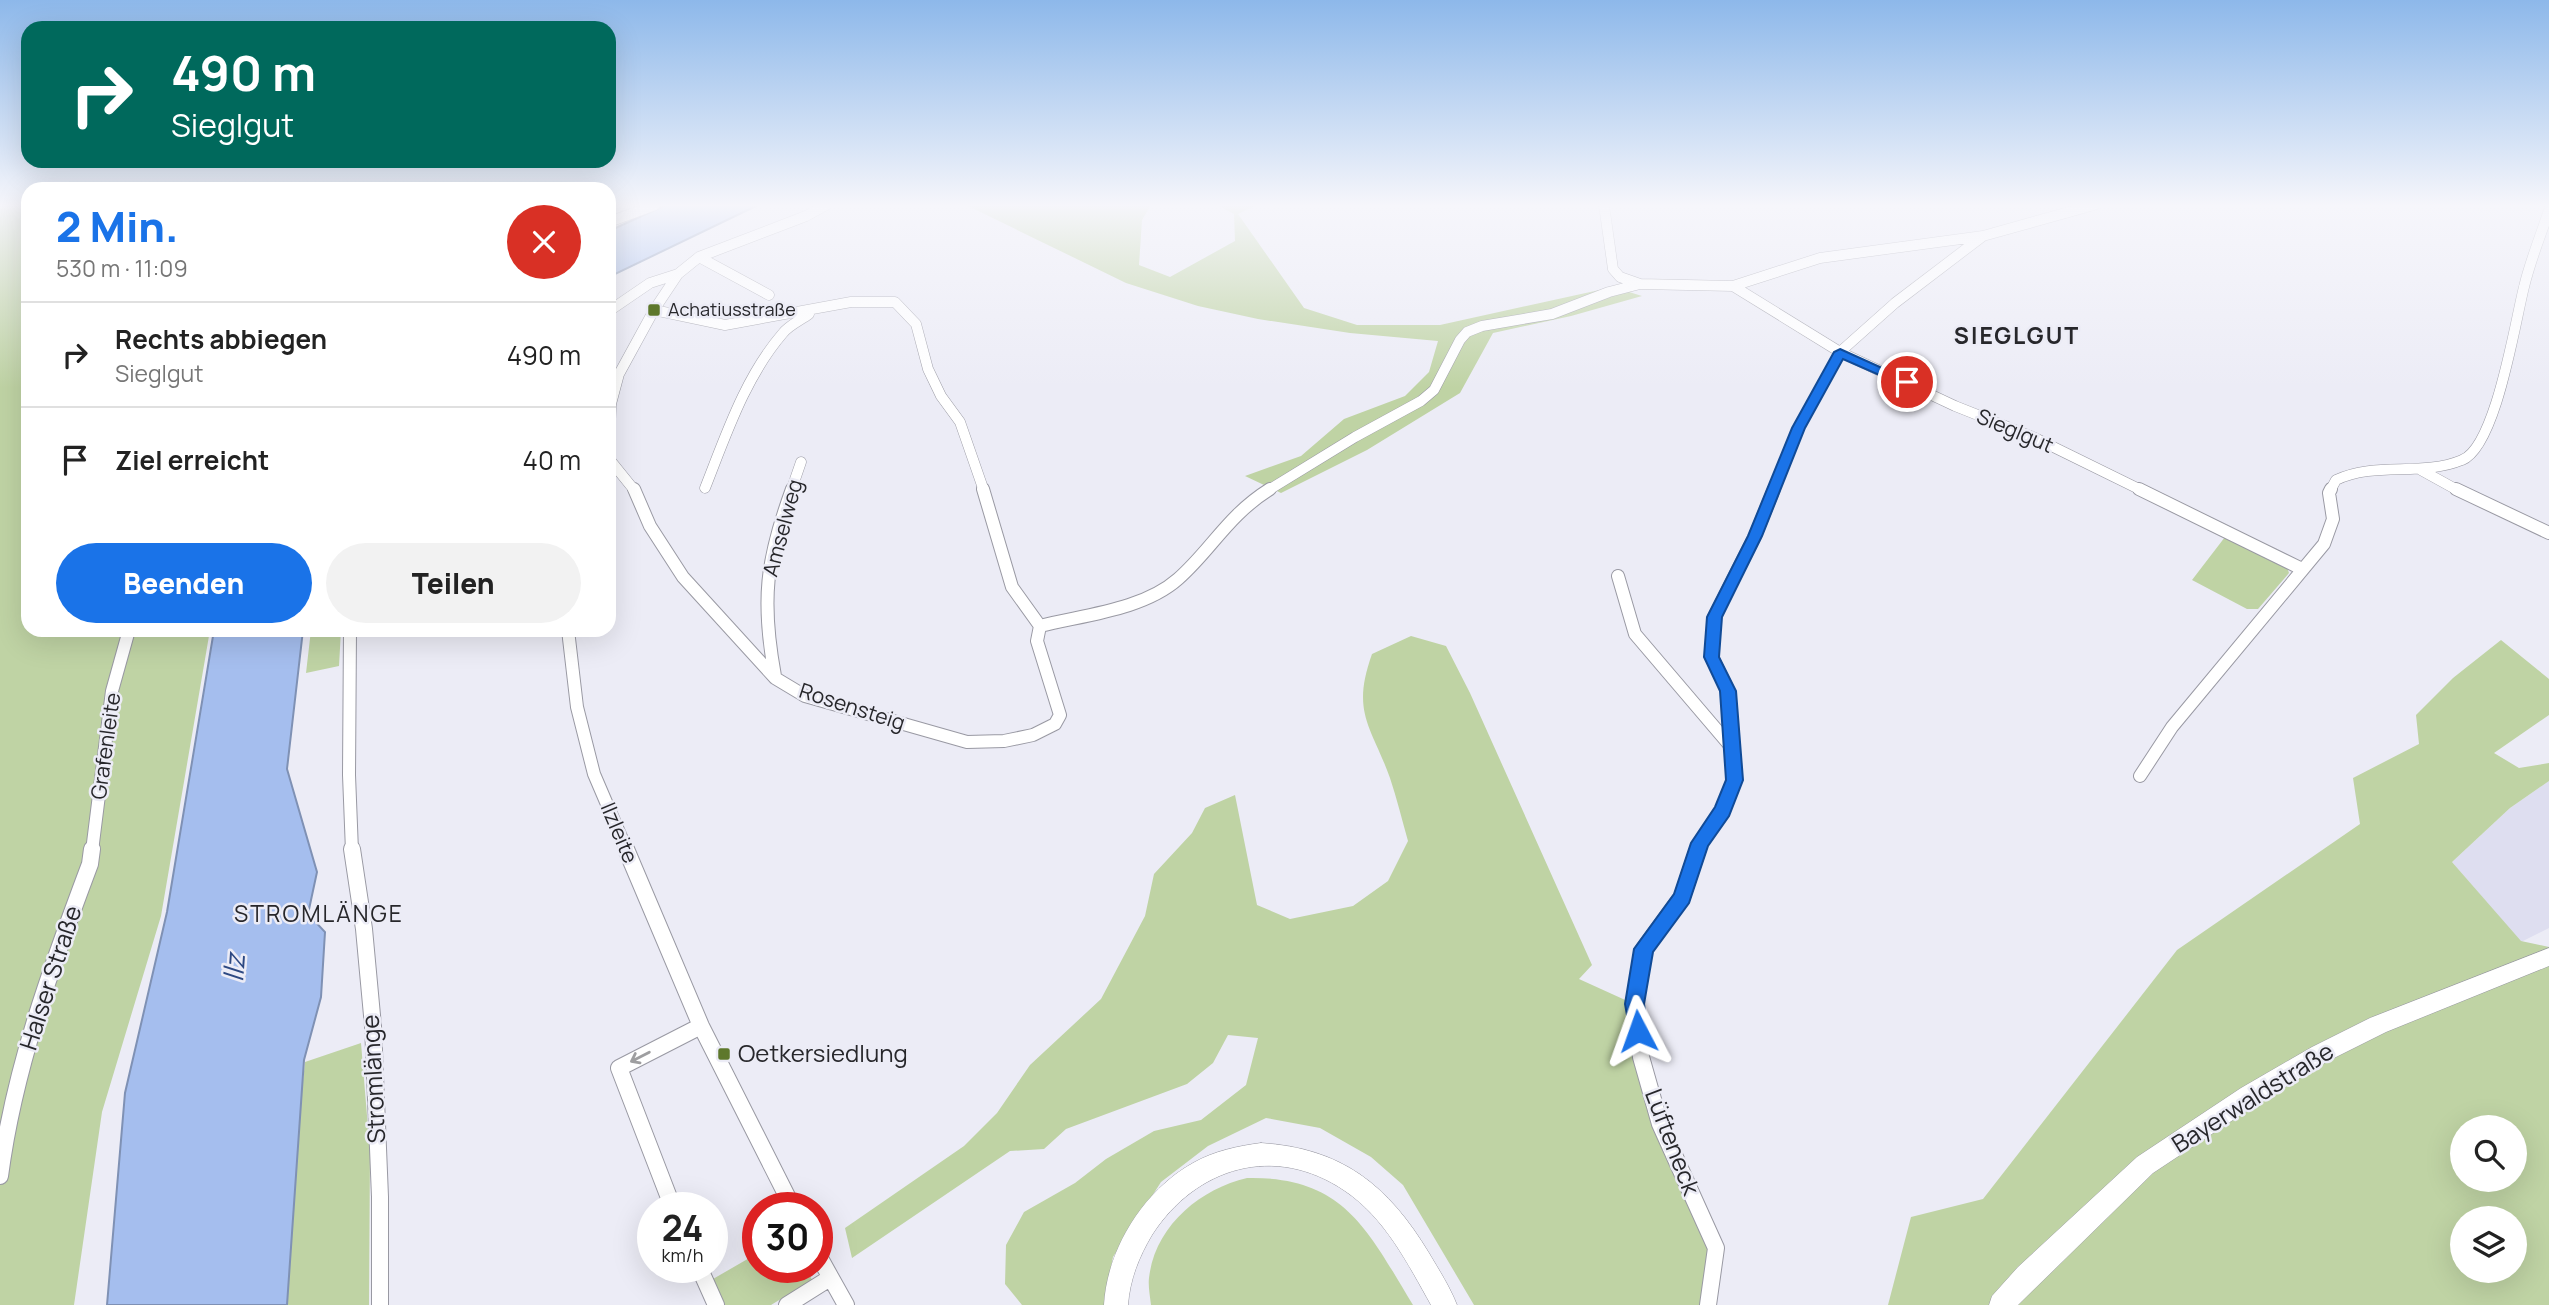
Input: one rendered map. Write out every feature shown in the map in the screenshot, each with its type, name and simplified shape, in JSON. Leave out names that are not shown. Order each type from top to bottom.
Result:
[{"type":"main road","name":"Bayerwaldstraße","points":[[2001,1305],[2045,1259],[2145,1165],[2249,1096],[2320,1054],[2378,1025],[2549,957]]},
{"type":"main road","points":[[1116,1305],[1130,1251],[1142,1227],[1168,1193],[1202,1168],[1225,1159],[1274,1154],[1325,1166],[1354,1183],[1393,1223],[1445,1305]]},
{"type":"street","points":[[616,381],[654,310],[678,274],[688,266]]},
{"type":"street","points":[[715,266],[769,295]]},
{"type":"street","points":[[1614,266],[1620,277],[1640,284]]},
{"type":"street","points":[[654,310],[725,325],[851,302],[895,302],[916,324],[928,369],[941,396],[960,422],[991,510],[1012,587],[1040,626],[1125,605],[1152,595],[1177,580],[1230,519],[1256,497],[1421,401],[1434,390],[1460,340],[1467,332],[1482,326],[1552,314],[1609,292],[1640,284],[1732,286],[1795,266]]},
{"type":"street","name":"Lüfteneck","points":[[1709,1305],[1716,1248],[1660,1124],[1641,1057],[1634,1004],[1644,949],[1682,898],[1700,843],[1723,811],[1735,780],[1728,691],[1712,657],[1714,617],[1755,536],[1799,428],[1840,352],[1895,303],[1944,266]]},
{"type":"street","points":[[2140,775],[2172,727],[2324,544],[2333,526],[2333,503],[2329,493],[2336,480],[2344,475],[2374,470],[2421,470],[2469,457],[2479,448],[2514,338],[2530,266]]},
{"type":"street","points":[[616,306],[650,283],[678,274]]},
{"type":"street","name":"Sieglgut","points":[[1732,286],[1840,352],[1955,406],[2043,442],[2302,569]]},
{"type":"street","points":[[705,488],[737,409],[758,369],[784,331],[815,310]]},
{"type":"street","name":"Amselweg","points":[[775,678],[767,618],[768,566],[800,461]]},
{"type":"street","name":"Rosensteig","points":[[616,468],[633,486],[650,526],[683,577],[775,678],[805,696],[967,742],[988,744],[1013,741],[1053,726],[1059,715],[1037,641],[1040,626]]},
{"type":"street","points":[[2421,470],[2505,514],[2549,533]]},
{"type":"street","points":[[1618,576],[1635,634],[1733,749]]},
{"type":"street","name":"Grafenleite","points":[[90,864],[112,691],[127,637]]},
{"type":"street","points":[[350,637],[349,775],[352,855]]},
{"type":"street","name":"Ilzleite","points":[[569,637],[577,707],[594,774],[701,1026],[785,1192]]},
{"type":"street","name":"Stromlänge","points":[[352,855],[364,929],[373,1026],[380,1197],[380,1305]]},
{"type":"street","name":"Halser Straße","points":[[0,1176],[6,1129],[52,964],[90,864]]},
{"type":"street","points":[[667,1192],[619,1068],[701,1026]]},
{"type":"street","points":[[706,1283],[716,1305]]},
{"type":"street","points":[[787,1305],[822,1283]]},
{"type":"street","points":[[833,1283],[846,1305]]},
{"type":"shaded area","points":[[2549,781],[2549,928],[2521,942],[2452,862],[2510,808]]},
{"type":"green space","points":[[0,266],[21,266],[21,637],[209,637],[161,916],[102,1112],[74,1305],[0,1305]]},
{"type":"green space","points":[[1091,266],[1141,266],[1170,277],[1190,266],[1274,266],[1304,308],[1357,325],[1440,325],[1613,287],[1642,296],[1571,316],[1493,333],[1460,393],[1367,450],[1281,493],[1245,476],[1301,456],[1344,419],[1405,396],[1429,372],[1438,341],[1350,333],[1258,319],[1198,306],[1126,283]]},
{"type":"green space","points":[[2225,537],[2287,567],[2289,573],[2258,609],[2247,609],[2192,580]]},
{"type":"green space","points":[[1411,636],[1446,646],[1470,693],[1592,965],[1579,979],[1634,1004],[1641,1057],[1716,1248],[1708,1305],[1474,1305],[1403,1185],[1371,1157],[1320,1128],[1266,1118],[1208,1146],[1161,1182],[1113,1257],[1104,1305],[1022,1305],[1005,1284],[1006,1245],[1024,1212],[1075,1183],[1106,1159],[1154,1131],[1201,1120],[1246,1085],[1258,1038],[1228,1035],[1213,1063],[1187,1084],[1066,1129],[1044,1149],[1010,1151],[852,1258],[845,1228],[964,1146],[997,1113],[1030,1065],[1101,999],[1145,916],[1154,874],[1192,833],[1205,808],[1235,795],[1257,905],[1290,919],[1353,906],[1388,881],[1408,841],[1390,778],[1366,718],[1363,691],[1372,654]]},
{"type":"green space","points":[[310,637],[341,637],[339,666],[306,673]]},
{"type":"green space","points":[[2501,640],[2549,679],[2549,715],[2494,753],[2519,768],[2549,763],[2549,781],[2510,808],[2452,862],[2521,941],[2549,947],[2549,1305],[1888,1305],[1911,1217],[1983,1199],[2177,950],[2360,824],[2353,778],[2419,744],[2416,715],[2453,678]]},
{"type":"green space","points":[[361,1043],[370,1152],[369,1305],[282,1305],[305,1062]]},
{"type":"green space","points":[[1247,1178],[1280,1180],[1308,1187],[1331,1198],[1350,1213],[1367,1232],[1413,1305],[1151,1305],[1149,1281],[1153,1259],[1170,1226],[1197,1201],[1213,1191]]},
{"type":"green space","points":[[742,1262],[742,1283],[807,1283],[771,1305],[723,1305],[715,1283],[728,1283],[728,1270]]},
{"type":"water","points":[[616,266],[632,266],[616,274]]},
{"type":"water","name":"Ilz","points":[[213,637],[302,637],[287,769],[317,872],[308,914],[325,932],[321,997],[304,1060],[287,1305],[107,1305],[125,1093],[167,912]]},
{"type":"place","name":"Achatiusstraße","points":[[654,310]]},
{"type":"place","name":"Oetkersiedlung","points":[[724,1054]]},
{"type":"district","name":"SIEGLGUT","points":[[2017,336]]},
{"type":"district","name":"STROMLÄNGE","points":[[319,914]]},
{"type":"route","points":[[1638,1031],[1634,1004],[1644,949],[1682,898],[1700,843],[1723,811],[1735,780],[1728,691],[1712,657],[1714,617],[1755,536],[1799,428],[1840,352],[1907,382]]}]
